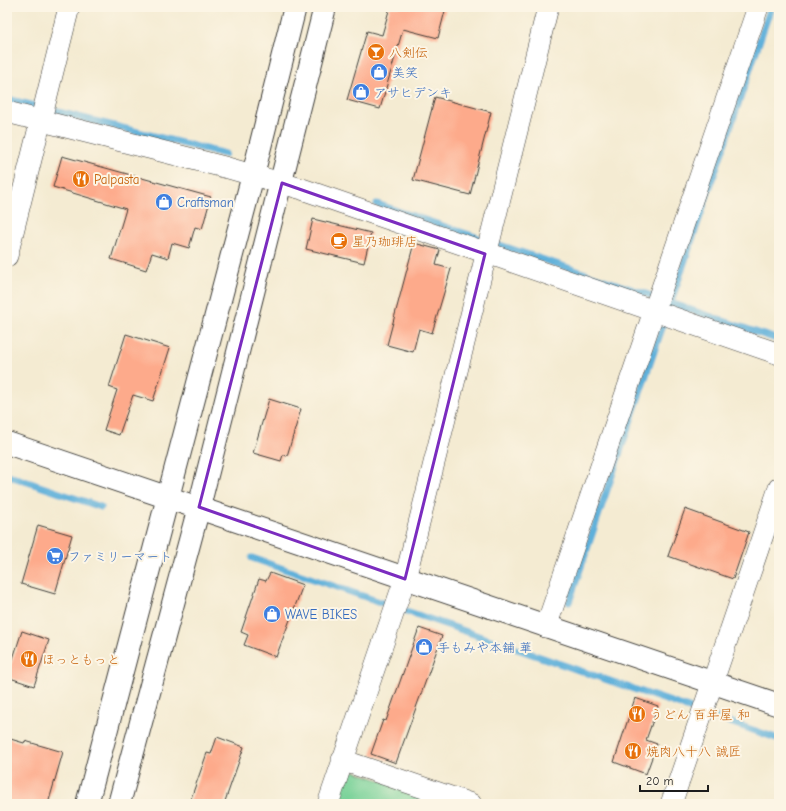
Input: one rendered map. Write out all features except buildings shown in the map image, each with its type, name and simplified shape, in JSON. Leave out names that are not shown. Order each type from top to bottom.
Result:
[{"type":"street","points":[[7,256],[68,7]]},
{"type":"street","points":[[87,804],[253,175],[295,7]]},
{"type":"street","points":[[119,804],[199,507],[282,184],[325,7]]},
{"type":"street","points":[[328,804],[405,579],[487,245],[548,7]]},
{"type":"street","points":[[546,627],[660,308],[758,7]]},
{"type":"street","points":[[7,112],[43,112],[487,245],[660,308],[779,354]]},
{"type":"street","points":[[7,443],[779,705]]},
{"type":"street","points":[[671,804],[779,488]]},
{"type":"street","points":[[342,760],[471,804]]},
{"type":"highlighted area","points":[[282,183],[485,254],[405,579],[199,507]]},
{"type":"green space","points":[[348,769],[448,804],[336,804]]},
{"type":"waterway","points":[[569,602],[771,7]]},
{"type":"waterway","points":[[7,99],[225,154]]},
{"type":"waterway","points":[[377,204],[658,298]]},
{"type":"waterway","points":[[668,302],[779,340]]},
{"type":"waterway","points":[[7,475],[101,507]]},
{"type":"waterway","points":[[252,558],[779,739]]},
{"type":"place","name":"八剣伝","points":[[376,52]]},
{"type":"place","name":"美笑","points":[[379,72]]},
{"type":"place","name":"アサヒデンキ","points":[[361,92]]},
{"type":"place","name":"Palpasta","points":[[81,179]]},
{"type":"place","name":"Craftsman","points":[[164,202]]},
{"type":"place","name":"星乃珈琲店","points":[[339,241]]},
{"type":"place","name":"ファミリーマート","points":[[55,556]]},
{"type":"place","name":"WAVE BIKES","points":[[272,614]]},
{"type":"place","name":"手もみや本舗 華","points":[[424,647]]},
{"type":"place","name":"ほっともっと","points":[[29,659]]},
{"type":"place","name":"うどん 百年屋 和","points":[[637,714]]},
{"type":"place","name":"焼肉八十八 誠匠","points":[[633,751]]}]
